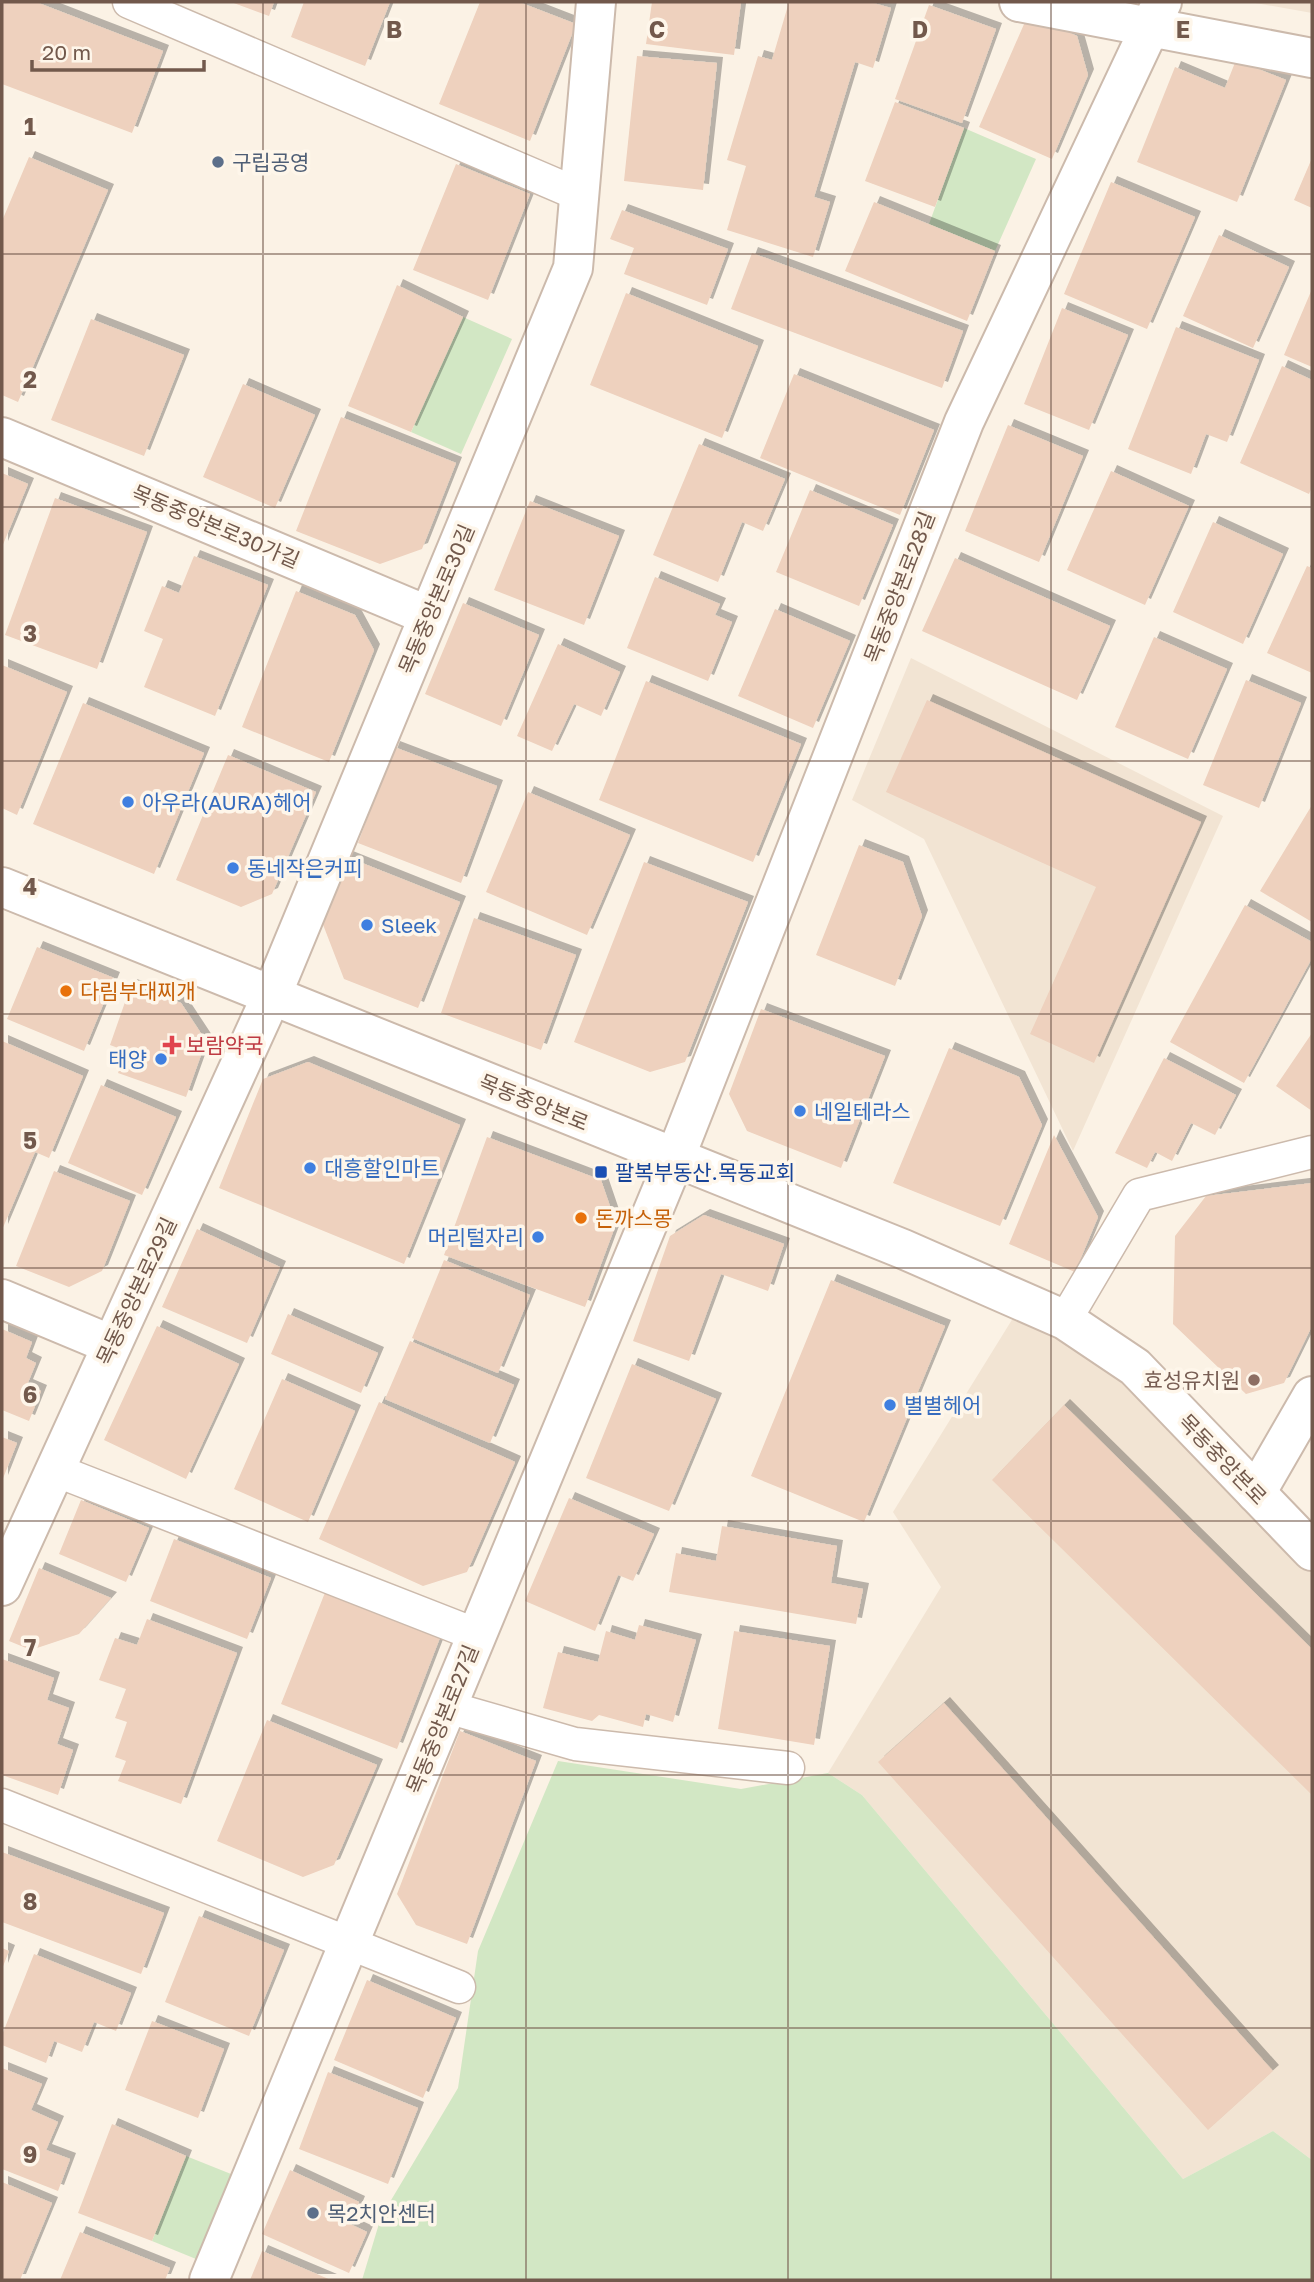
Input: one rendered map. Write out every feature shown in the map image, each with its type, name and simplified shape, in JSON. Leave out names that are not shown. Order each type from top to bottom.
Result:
[{"type":"street","name":"목동중앙본로30길","points":[[271,997],[573,268],[596,2]]},
{"type":"street","points":[[1019,2],[1155,14],[1312,58]]},
{"type":"street","name":"목동중앙본로28길","points":[[675,1158],[964,422],[1155,14]]},
{"type":"street","name":"목동중앙본로30가길","points":[[2,437],[429,616]]},
{"type":"street","name":"목동중앙본로","points":[[2,887],[903,1249],[1065,1321],[1135,1367],[1312,1551]]},
{"type":"street","name":"목동중앙본로29길","points":[[2,1586],[271,997]]},
{"type":"street","name":"목동중앙본로27길","points":[[209,2280],[675,1158]]},
{"type":"street","points":[[2,1299],[112,1345]]},
{"type":"street","points":[[1256,1493],[1312,1396]]},
{"type":"lane","points":[[129,2],[580,195]]},
{"type":"lane","points":[[1065,1321],[1139,1195],[1312,1152]]},
{"type":"lane","points":[[55,1470],[477,1634]]},
{"type":"lane","points":[[447,1707],[575,1744],[788,1768]]},
{"type":"lane","points":[[2,1805],[459,1987]]},
{"type":"shaded area","points":[[1250,2],[1312,2],[1312,13]]},
{"type":"shaded area","points":[[911,658],[1223,816],[1073,1151],[924,839],[852,800]]},
{"type":"shaded area","points":[[1023,1302],[1135,1367],[1312,1549],[1312,2160],[1273,2131],[1183,2179],[862,1795],[828,1773],[941,1587],[893,1512]]},
{"type":"green space","points":[[964,128],[1036,159],[995,251],[929,224]]},
{"type":"green space","points":[[463,317],[512,339],[461,454],[411,432]]},
{"type":"green space","points":[[558,1761],[741,1789],[828,1773],[862,1795],[1183,2179],[1273,2131],[1312,2160],[1312,2280],[362,2280],[381,2217],[458,2088],[478,1951]]},
{"type":"green space","points":[[186,2156],[231,2174],[196,2259],[152,2241]]},
{"type":"building","points":[[2,2],[36,2],[163,51],[132,133],[2,84]]},
{"type":"building","points":[[231,2],[274,2],[269,16]]},
{"type":"building","points":[[304,2],[390,2],[365,66],[291,37]]},
{"type":"building","points":[[480,2],[519,2],[576,24],[530,141],[439,104]]},
{"type":"building","points":[[652,2],[741,2],[734,55],[646,44]]},
{"type":"building","points":[[789,2],[870,2],[891,8],[873,68],[855,62],[814,197],[830,202],[813,257],[727,230],[746,166],[727,160],[758,56],[772,60]]},
{"type":"building","points":[[929,5],[996,29],[962,123],[895,99]]},
{"type":"building","points":[[1028,15],[1077,36],[1088,75],[1052,159],[979,127]]},
{"type":"building","points":[[637,56],[717,63],[703,190],[624,181]]},
{"type":"building","points":[[1236,60],[1286,80],[1237,202],[1137,162],[1175,67],[1225,88]]},
{"type":"building","points":[[895,102],[964,128],[935,207],[865,181]]},
{"type":"building","points":[[29,157],[108,190],[18,402],[2,395],[2,221]]},
{"type":"building","points":[[1312,158],[1312,208],[1294,200]]},
{"type":"building","points":[[456,164],[530,194],[488,300],[413,270]]},
{"type":"building","points":[[1111,182],[1195,217],[1147,329],[1064,294]]},
{"type":"building","points":[[874,202],[995,251],[967,321],[845,271]]},
{"type":"building","points":[[622,210],[728,249],[707,305],[624,274],[634,248],[610,239]]},
{"type":"building","points":[[1219,235],[1289,267],[1253,348],[1183,316]]},
{"type":"building","points":[[752,253],[963,331],[942,388],[731,309]]},
{"type":"building","points":[[397,285],[463,317],[411,432],[348,406]]},
{"type":"building","points":[[1312,289],[1312,367],[1284,355]]},
{"type":"building","points":[[626,293],[758,346],[722,438],[590,385]]},
{"type":"building","points":[[1062,308],[1128,335],[1089,430],[1024,404]]},
{"type":"building","points":[[91,319],[184,355],[144,456],[51,420]]},
{"type":"building","points":[[1176,327],[1259,360],[1227,442],[1206,434],[1191,474],[1128,449]]},
{"type":"building","points":[[1282,366],[1312,380],[1312,487],[1309,494],[1240,463]]},
{"type":"building","points":[[794,374],[934,430],[900,515],[760,458]]},
{"type":"building","points":[[243,384],[315,415],[275,508],[203,477]]},
{"type":"building","points":[[341,417],[456,463],[422,549],[380,564],[296,531]]},
{"type":"building","points":[[1008,425],[1083,456],[1039,562],[965,531]]},
{"type":"building","points":[[699,444],[785,479],[763,531],[742,522],[718,582],[653,555]]},
{"type":"building","points":[[1111,471],[1189,506],[1145,605],[1067,570]]},
{"type":"building","points":[[2,473],[28,484],[2,547]]},
{"type":"building","points":[[810,490],[893,525],[859,606],[776,572]]},
{"type":"building","points":[[55,498],[147,532],[97,669],[5,635]]},
{"type":"building","points":[[530,501],[619,536],[584,625],[494,590]]},
{"type":"building","points":[[1213,522],[1283,554],[1243,644],[1173,612]]},
{"type":"building","points":[[194,556],[268,585],[215,716],[144,687],[163,639],[144,631],[162,586],[179,593]]},
{"type":"building","points":[[955,558],[1110,626],[1077,700],[922,631]]},
{"type":"building","points":[[1307,566],[1312,568],[1312,673],[1267,653]]},
{"type":"building","points":[[655,577],[720,604],[715,615],[732,622],[708,681],[627,648]]},
{"type":"building","points":[[296,591],[355,615],[374,650],[329,762],[242,727]]},
{"type":"building","points":[[463,603],[539,635],[501,726],[425,694]]},
{"type":"building","points":[[775,609],[850,641],[813,728],[738,696]]},
{"type":"building","points":[[1154,637],[1227,669],[1188,759],[1115,727]]},
{"type":"building","points":[[558,644],[620,672],[601,716],[574,704],[552,751],[517,736]]},
{"type":"building","points":[[2,665],[67,692],[17,815],[2,808]]},
{"type":"building","points":[[1246,680],[1301,703],[1259,808],[1203,785]]},
{"type":"building","points":[[646,681],[801,744],[753,862],[599,800]]},
{"type":"building","points":[[927,700],[1201,822],[1094,1063],[1030,1034],[1096,887],[886,792]]},
{"type":"building","points":[[83,703],[204,753],[154,874],[33,824]]},
{"type":"building","points":[[394,747],[497,786],[461,883],[358,843]]},
{"type":"building","points":[[228,755],[316,792],[272,894],[241,907],[176,880]]},
{"type":"building","points":[[528,792],[630,835],[587,935],[486,892]]},
{"type":"building","points":[[1312,805],[1312,922],[1260,891]]},
{"type":"building","points":[[859,845],[903,862],[922,916],[895,986],[816,955]]},
{"type":"building","points":[[347,857],[460,902],[418,1008],[344,979],[322,922]]},
{"type":"building","points":[[644,862],[748,902],[685,1062],[650,1072],[574,1042]]},
{"type":"building","points":[[1245,905],[1312,942],[1312,958],[1244,1083],[1170,1042]]},
{"type":"building","points":[[474,918],[576,955],[541,1050],[441,1013]]},
{"type":"building","points":[[37,947],[114,978],[84,1051],[7,1019]]},
{"type":"building","points":[[131,985],[181,1003],[206,1041],[186,1097],[118,1073],[126,1051],[110,1045]]},
{"type":"building","points":[[761,1009],[885,1056],[841,1168],[747,1131],[729,1094]]},
{"type":"building","points":[[1312,1033],[1312,1111],[1276,1086]]},
{"type":"building","points":[[2,1041],[83,1076],[49,1158],[35,1152],[2,1230]]},
{"type":"building","points":[[949,1048],[1019,1077],[1042,1125],[1000,1226],[893,1183]]},
{"type":"building","points":[[1164,1058],[1236,1095],[1215,1135],[1191,1123],[1172,1161],[1155,1152],[1147,1168],[1115,1153]]},
{"type":"building","points":[[308,1062],[460,1125],[404,1264],[219,1188],[263,1079]]},
{"type":"building","points":[[101,1085],[176,1117],[142,1195],[68,1163]]},
{"type":"building","points":[[1054,1135],[1098,1217],[1075,1272],[1009,1244]]},
{"type":"building","points":[[487,1137],[601,1180],[616,1224],[585,1307],[444,1255]]},
{"type":"building","points":[[54,1171],[130,1201],[102,1271],[69,1287],[16,1266]]},
{"type":"building","name":"효성유치원","points":[[1312,1183],[1312,1326],[1284,1383],[1246,1394],[1173,1324],[1175,1236],[1206,1196]]},
{"type":"building","points":[[704,1215],[784,1244],[768,1291],[721,1274],[689,1361],[633,1341],[670,1236]]},
{"type":"building","points":[[197,1229],[280,1267],[247,1343],[162,1307]]},
{"type":"building","points":[[444,1260],[530,1295],[498,1373],[412,1338]]},
{"type":"building","points":[[831,1280],[945,1326],[864,1522],[751,1476]]},
{"type":"building","points":[[288,1314],[378,1353],[361,1393],[271,1354]]},
{"type":"building","points":[[157,1326],[239,1364],[186,1479],[104,1440]]},
{"type":"building","points":[[2,1329],[32,1342],[26,1358],[36,1363],[27,1385],[41,1391],[29,1421],[2,1410]]},
{"type":"building","points":[[410,1341],[514,1385],[490,1443],[385,1399]]},
{"type":"building","points":[[632,1364],[716,1399],[669,1511],[586,1478]]},
{"type":"building","points":[[282,1379],[355,1411],[308,1522],[234,1489]]},
{"type":"building","points":[[379,1402],[515,1462],[467,1572],[423,1586],[319,1539]]},
{"type":"building","points":[[1064,1405],[1312,1649],[1312,1795],[992,1480]]},
{"type":"building","points":[[2,1437],[17,1443],[2,1481]]},
{"type":"building","points":[[569,1498],[654,1534],[633,1581],[618,1575],[595,1631],[525,1601]]},
{"type":"building","points":[[81,1500],[149,1528],[126,1582],[59,1554]]},
{"type":"building","points":[[722,1526],[837,1546],[831,1583],[863,1589],[856,1624],[669,1592],[676,1553],[716,1561]]},
{"type":"building","points":[[174,1539],[271,1578],[247,1639],[150,1601]]},
{"type":"building","points":[[39,1568],[111,1598],[79,1634],[31,1650],[9,1641]]},
{"type":"building","points":[[326,1590],[441,1635],[397,1749],[281,1704]]},
{"type":"building","points":[[147,1619],[237,1653],[181,1804],[118,1781],[126,1761],[115,1757],[127,1722],[115,1718],[126,1689],[99,1680],[115,1638],[137,1645]]},
{"type":"building","points":[[639,1625],[696,1640],[673,1722],[646,1714],[643,1727],[599,1715],[592,1721],[543,1708],[558,1652],[598,1662],[606,1631],[635,1640]]},
{"type":"building","points":[[734,1631],[830,1646],[814,1745],[718,1729]]},
{"type":"building","points":[[2,1659],[54,1678],[47,1700],[69,1708],[57,1744],[73,1750],[58,1795],[2,1775]]},
{"type":"building","points":[[944,1703],[1273,2071],[1208,2130],[878,1762]]},
{"type":"building","points":[[267,1720],[377,1765],[334,1865],[303,1877],[217,1841]]},
{"type":"building","points":[[460,1731],[536,1761],[467,1944],[416,1925],[397,1894]]},
{"type":"building","points":[[2,1852],[164,1913],[141,1974],[2,1922]]},
{"type":"building","points":[[199,1916],[284,1950],[249,2036],[165,2002]]},
{"type":"building","points":[[2,1948],[9,1951],[2,1969]]},
{"type":"building","points":[[34,1954],[131,1993],[116,2031],[94,2022],[82,2052],[54,2041],[46,2063],[2,2045],[2,2035]]},
{"type":"building","points":[[367,1980],[456,2018],[423,2098],[334,2060]]},
{"type":"building","points":[[152,2021],[224,2049],[198,2118],[125,2090]]},
{"type":"building","points":[[2,2068],[42,2084],[31,2110],[58,2122],[46,2150],[70,2159],[58,2191],[2,2169]]},
{"type":"building","points":[[328,2072],[418,2108],[388,2184],[299,2149]]},
{"type":"building","points":[[112,2124],[186,2156],[152,2241],[78,2213]]},
{"type":"building","name":"목2치안센터","points":[[290,2170],[359,2202],[350,2224],[367,2232],[349,2273],[262,2234]]},
{"type":"building","points":[[2,2182],[52,2203],[20,2280],[2,2280]]},
{"type":"building","points":[[80,2232],[170,2268],[165,2280],[60,2280]]},
{"type":"building","points":[[262,2251],[331,2280],[250,2280]]},
{"type":"place","name":"구립공영","points":[[218,162]]},
{"type":"place","name":"아우라(AURA)헤어","points":[[128,802]]},
{"type":"place","name":"동네작은커피","points":[[233,868]]},
{"type":"place","name":"Sleek","points":[[367,925]]},
{"type":"place","name":"다림부대찌개","points":[[66,991]]},
{"type":"place","name":"보람약국","points":[[172,1045]]},
{"type":"place","name":"태양","points":[[161,1059]]},
{"type":"place","name":"네일테라스","points":[[800,1111]]},
{"type":"place","name":"대흥할인마트","points":[[310,1168]]},
{"type":"place","name":"팔복부동산.목동교회","points":[[601,1172]]},
{"type":"place","name":"돈까스몽","points":[[581,1218]]},
{"type":"place","name":"머리털자리","points":[[538,1237]]},
{"type":"place","name":"효성유치원","points":[[1254,1380]]},
{"type":"place","name":"별별헤어","points":[[890,1405]]},
{"type":"place","name":"목2치안센터","points":[[313,2213]]}]
